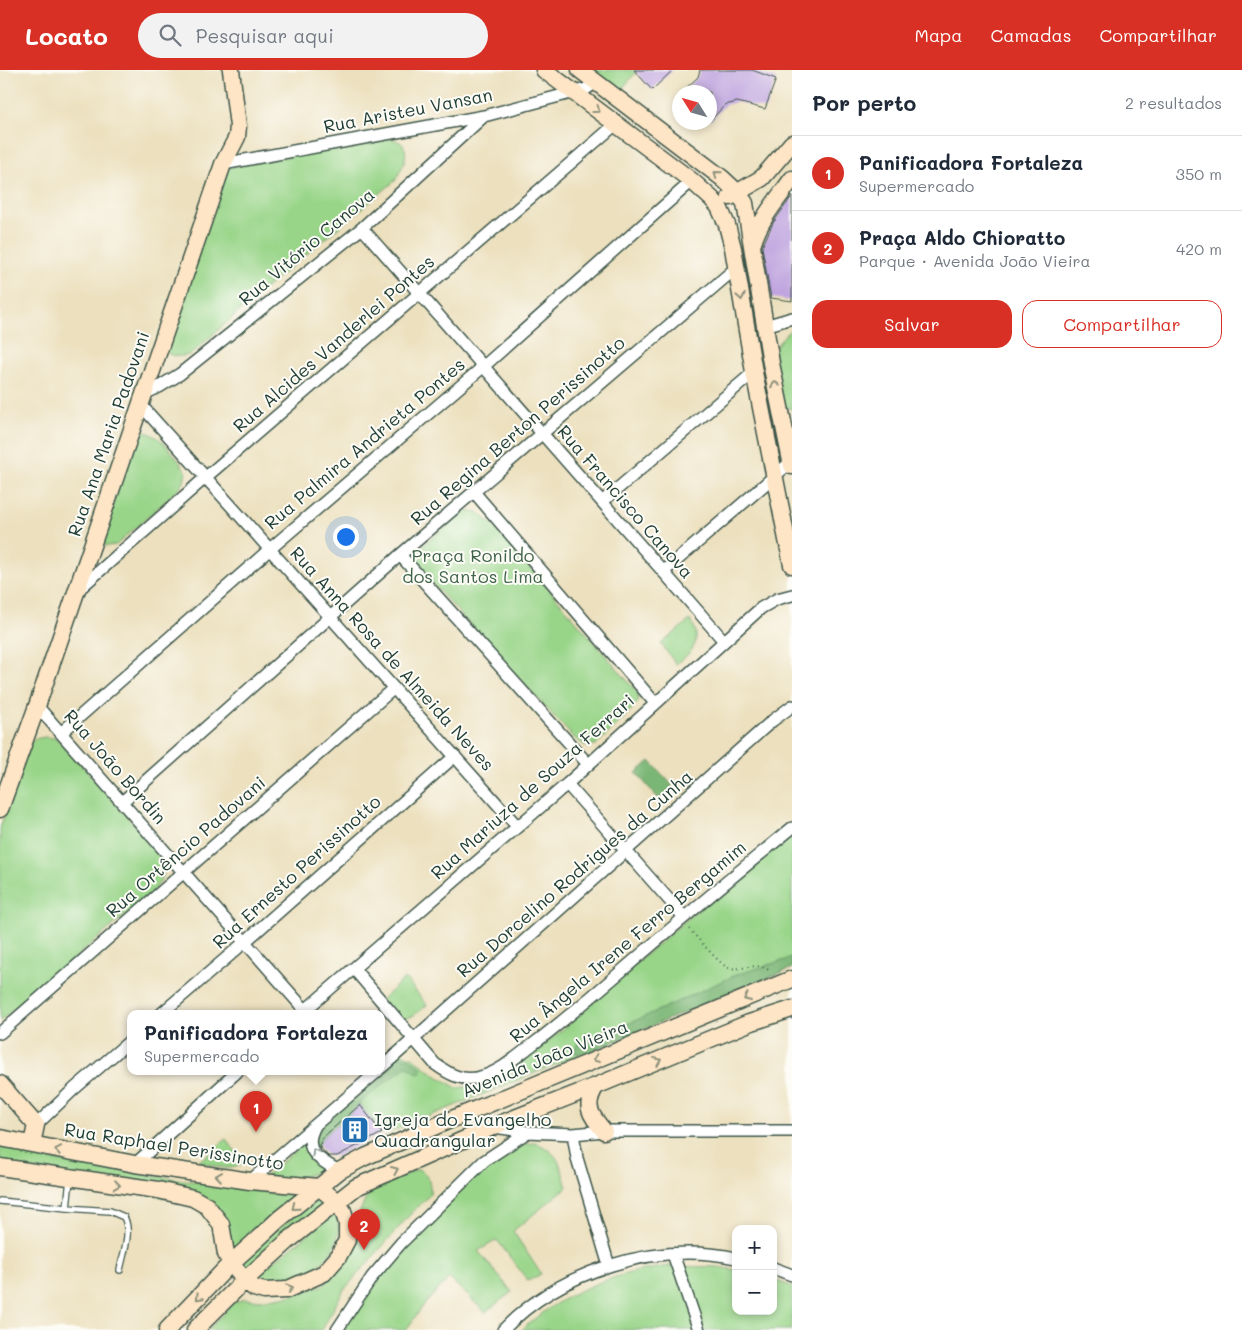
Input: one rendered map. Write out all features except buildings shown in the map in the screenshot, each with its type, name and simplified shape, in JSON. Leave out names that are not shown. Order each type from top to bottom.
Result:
[{"type":"street","name":"Rua Ana Maria Padovani","points":[[0,809],[223,164],[237,137],[238,126],[233,70]]},
{"type":"street","points":[[544,70],[692,181],[712,198],[721,211],[733,248],[754,372],[792,564]]},
{"type":"street","points":[[580,70],[703,163],[737,192],[745,203],[792,463],[664,572]]},
{"type":"street","name":"Rua Aristeu Vansan","points":[[223,164],[484,116],[586,89],[596,82]]},
{"type":"street","name":"Rua Vitório Canova","points":[[142,399],[180,374],[362,228],[484,116]]},
{"type":"street","name":"Rua Alcides Vanderlei Pontes","points":[[76,593],[206,477],[616,124]]},
{"type":"street","points":[[721,211],[728,198],[762,178],[792,142]]},
{"type":"street","points":[[752,247],[756,233],[792,179]]},
{"type":"street","name":"Rua Palmira Andrieta Pontes","points":[[61,733],[270,549],[484,366],[692,181]]},
{"type":"street","points":[[721,211],[736,216],[780,196]]},
{"type":"street","name":"Rua Francisco Canova","points":[[362,228],[724,641]]},
{"type":"street","name":"Rua Regina Berton Perissinotto","points":[[122,802],[400,555],[736,268]]},
{"type":"street","points":[[766,326],[792,318]]},
{"type":"street","points":[[602,502],[754,372]]},
{"type":"street","name":"Rua Anna Rosa de Almeida Neves","points":[[142,399],[206,477],[517,826]]},
{"type":"street","points":[[474,492],[656,702]]},
{"type":"street","points":[[400,555],[588,764]]},
{"type":"street","name":"Rua Mariuza de Souza Ferrari","points":[[306,1010],[567,784],[761,608],[777,598],[792,595]]},
{"type":"street","name":"Rua Ortêncio Padovani","points":[[0,1033],[394,688]]},
{"type":"street","name":"Rua João Bordin","points":[[37,706],[246,941],[302,1010]]},
{"type":"street","name":"Rua Dorcelino Rodrigues da Cunha","points":[[385,1065],[772,721],[792,706]]},
{"type":"street","name":"Rua Ernesto Perissinotto","points":[[166,1010],[455,756]]},
{"type":"street","points":[[567,784],[682,919]]},
{"type":"street","name":"Rua Ângela Irene Ferro Bergamim","points":[[414,1040],[435,1064],[451,1075],[466,1079],[482,1077],[503,1067],[570,1016],[682,919],[792,828]]},
{"type":"street","points":[[354,969],[414,1040]]},
{"type":"street","name":"Avenida João Vieira","points":[[167,1330],[231,1263],[279,1219],[339,1172],[365,1157],[445,1122],[787,981]]},
{"type":"street","points":[[195,1330],[245,1280],[289,1240],[356,1187],[492,1126],[596,1086],[748,1023],[792,1009]]},
{"type":"street","points":[[32,1144],[36,1125],[74,1088],[127,1043]]},
{"type":"street","points":[[134,1164],[234,1075]]},
{"type":"street","points":[[250,1181],[373,1075]]},
{"type":"street","points":[[0,1084],[36,1125]]},
{"type":"street","points":[[596,1086],[589,1100],[590,1112],[604,1132]]},
{"type":"street","points":[[318,1123],[310,1138],[314,1154],[339,1172]]},
{"type":"street","points":[[492,1126],[528,1132],[573,1134],[604,1132],[792,1131]]},
{"type":"street","points":[[337,1330],[372,1277],[401,1243],[484,1161],[528,1132]]},
{"type":"street","points":[[573,1134],[577,1158],[609,1266]]},
{"type":"street","name":"Rua Raphael Perissinotto","points":[[0,1138],[134,1164],[250,1181],[319,1187]]},
{"type":"street","points":[[0,1167],[165,1192],[192,1198],[207,1206],[221,1224],[226,1254],[231,1263],[254,1288],[264,1291],[286,1290],[324,1273],[338,1257],[346,1240],[347,1223],[356,1200],[370,1181]]},
{"type":"street","points":[[319,1187],[337,1202],[343,1211],[347,1223]]},
{"type":"street","points":[[673,1254],[699,1330]]},
{"type":"street","points":[[502,1330],[515,1317],[559,1287],[609,1266],[630,1260],[673,1254],[702,1254],[732,1258]]},
{"type":"street","points":[[777,1269],[792,1275]]},
{"type":"lane","points":[[67,1208],[70,1178]]},
{"type":"lane","points":[[0,1201],[110,1212],[124,1217],[127,1223],[127,1238],[120,1270]]},
{"type":"path","points":[[682,919],[723,965],[730,968],[756,965],[769,970],[787,981]]},
{"type":"green space","points":[[584,70],[638,70],[617,95]]},
{"type":"green space","points":[[388,137],[400,142],[404,146],[405,151],[402,167],[395,181],[269,285],[190,355],[174,356],[168,354],[162,348],[221,169]]},
{"type":"green space","points":[[792,329],[792,410],[782,403],[772,359],[779,342]]},
{"type":"green space","points":[[137,430],[153,435],[171,450],[186,471],[184,482],[178,490],[116,545],[106,546],[99,541]]},
{"type":"green space","name":"Praça Ronildo dos Santos Lima","points":[[464,511],[479,513],[495,527],[638,693],[638,702],[596,745],[584,745],[573,737],[420,570],[417,560],[420,548]]},
{"type":"green space","points":[[690,620],[696,633],[696,639],[687,655],[676,664],[661,644]]},
{"type":"green space","points":[[45,737],[56,738],[69,751],[160,854],[164,873],[157,886],[148,896],[0,1021],[0,828],[30,743],[35,739]]},
{"type":"green space","points":[[650,761],[673,786],[659,799],[636,773]]},
{"type":"green space","points":[[792,829],[792,968],[388,1133],[382,1133],[350,1092],[372,1075],[385,1075],[385,1065],[400,1053],[412,1057],[434,1074],[457,1088],[478,1085],[508,1073],[573,1021],[628,970]]},
{"type":"green space","points":[[792,958],[792,968],[582,1055],[574,1052],[577,1044],[637,1020],[738,974]]},
{"type":"green space","points":[[405,978],[427,1005],[412,1016],[402,1018],[393,1013],[381,1000]]},
{"type":"green space","points":[[397,1056],[409,1058],[423,1069],[419,1074],[407,1066],[359,1103],[360,1105],[323,1137],[316,1148],[311,1146],[315,1125],[374,1075],[385,1075],[385,1066]]},
{"type":"green space","points":[[226,1139],[244,1162],[239,1166],[228,1168],[198,1162]]},
{"type":"green space","points":[[305,1142],[310,1158],[321,1170],[294,1178],[266,1176]]},
{"type":"green space","points":[[536,1143],[550,1151],[558,1160],[567,1187],[513,1231],[541,1274],[528,1281],[497,1240],[478,1251],[512,1292],[485,1312],[449,1278],[423,1306],[406,1330],[340,1330],[371,1283],[413,1237],[476,1175],[508,1150],[523,1144]]},
{"type":"green space","points":[[0,1146],[52,1160],[277,1194],[295,1195],[296,1199],[236,1252],[232,1251],[219,1209],[0,1162]]},
{"type":"green space","points":[[418,1169],[425,1174],[428,1180],[430,1195],[415,1209],[343,1291],[322,1330],[208,1330],[233,1303],[244,1299],[262,1300],[290,1296],[324,1285],[344,1261],[355,1223],[366,1198],[372,1191]]},
{"type":"green space","points":[[320,1195],[331,1203],[248,1271],[240,1265],[267,1238]]},
{"type":"green space","points":[[336,1212],[339,1229],[337,1239],[325,1260],[314,1269],[302,1277],[277,1285],[264,1283],[254,1277]]},
{"type":"green space","points":[[668,1266],[718,1267],[732,1269],[732,1315],[777,1315],[777,1281],[792,1287],[792,1330],[522,1330],[567,1297],[606,1280],[637,1271]]},
{"type":"place","name":"Igreja do Evangelho Quadrangular","points":[[355,1130]]},
{"type":"place","name":"Panificadora Fortaleza","points":[[256,1132]]},
{"type":"place","name":"Praça Aldo Chioratto","points":[[364,1250]]}]
